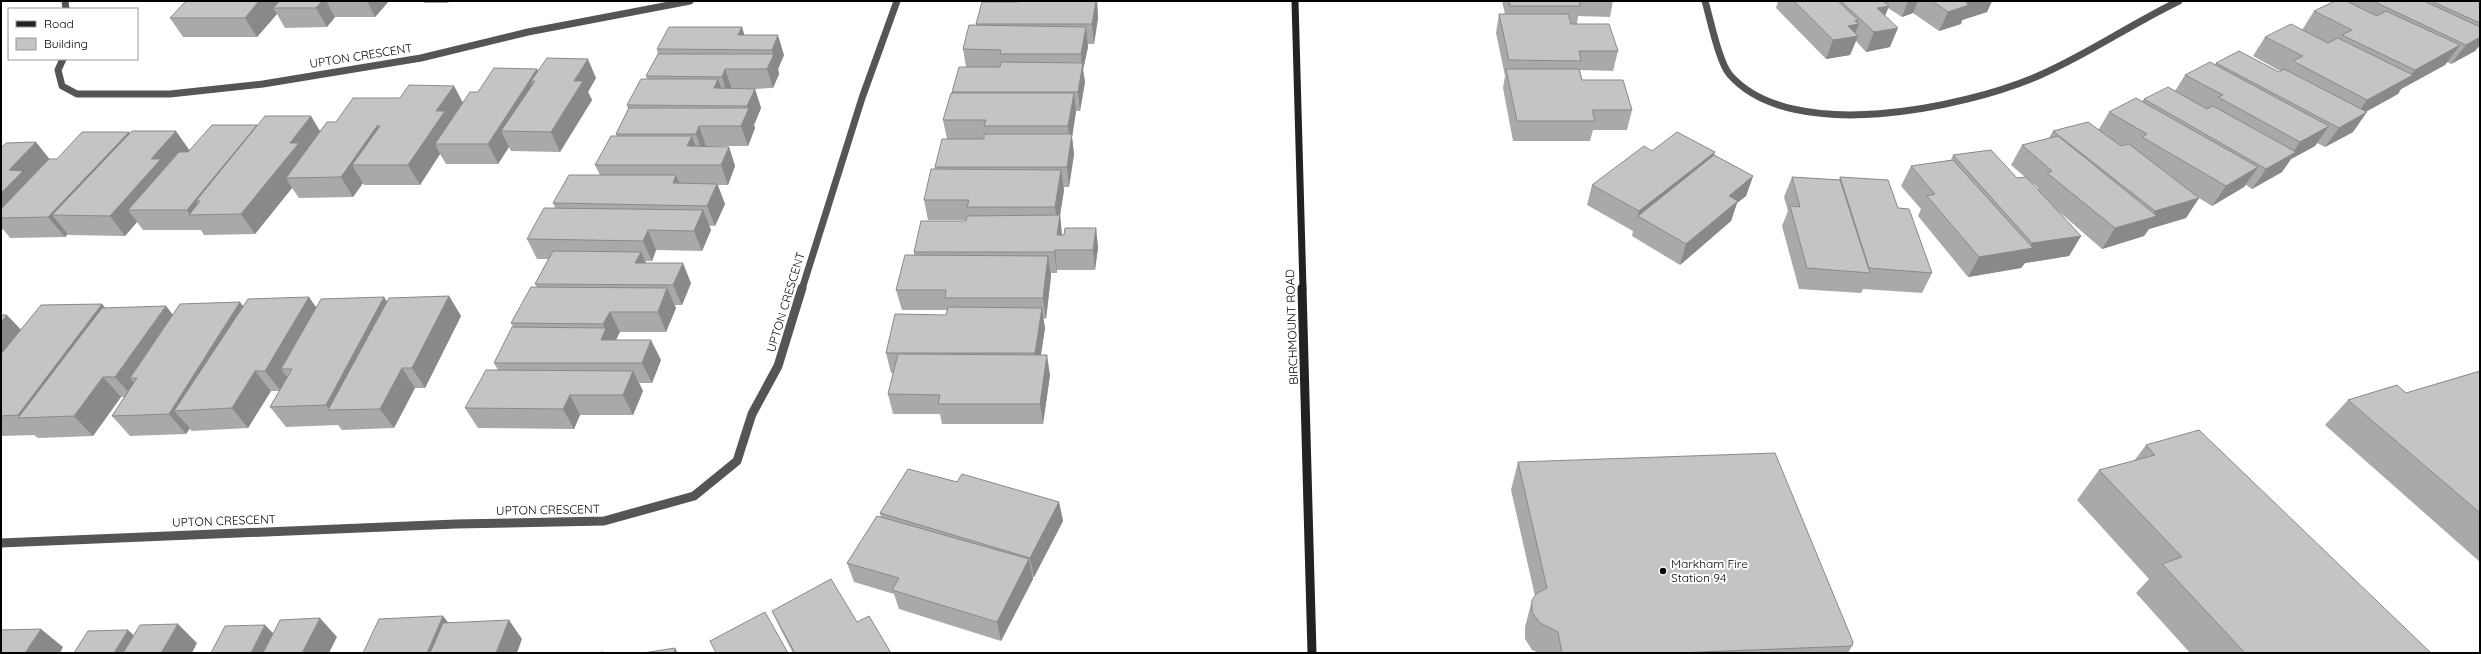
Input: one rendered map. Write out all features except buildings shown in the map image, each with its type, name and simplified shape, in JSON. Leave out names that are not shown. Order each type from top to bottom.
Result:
[{"type":"main road","name":"BIRCHMOUNT ROAD","points":[[1294,1],[1312,653]]},
{"type":"street","name":"UPTON CRESCENT","points":[[63,60],[58,70],[62,86],[76,94],[170,94],[263,84],[421,58],[528,32],[690,1]]},
{"type":"street","name":"UPTON CRESCENT","points":[[1,543],[456,524],[604,521],[694,496],[737,461],[752,414],[778,366],[862,98],[897,1]]},
{"type":"street","points":[[1704,1],[1728,74],[1740,87],[1780,108],[1820,115],[1888,114],[1987,93],[2037,76],[2179,1]]},
{"type":"place","name":"Markham Fire Station 94","points":[[1663,571]]}]
